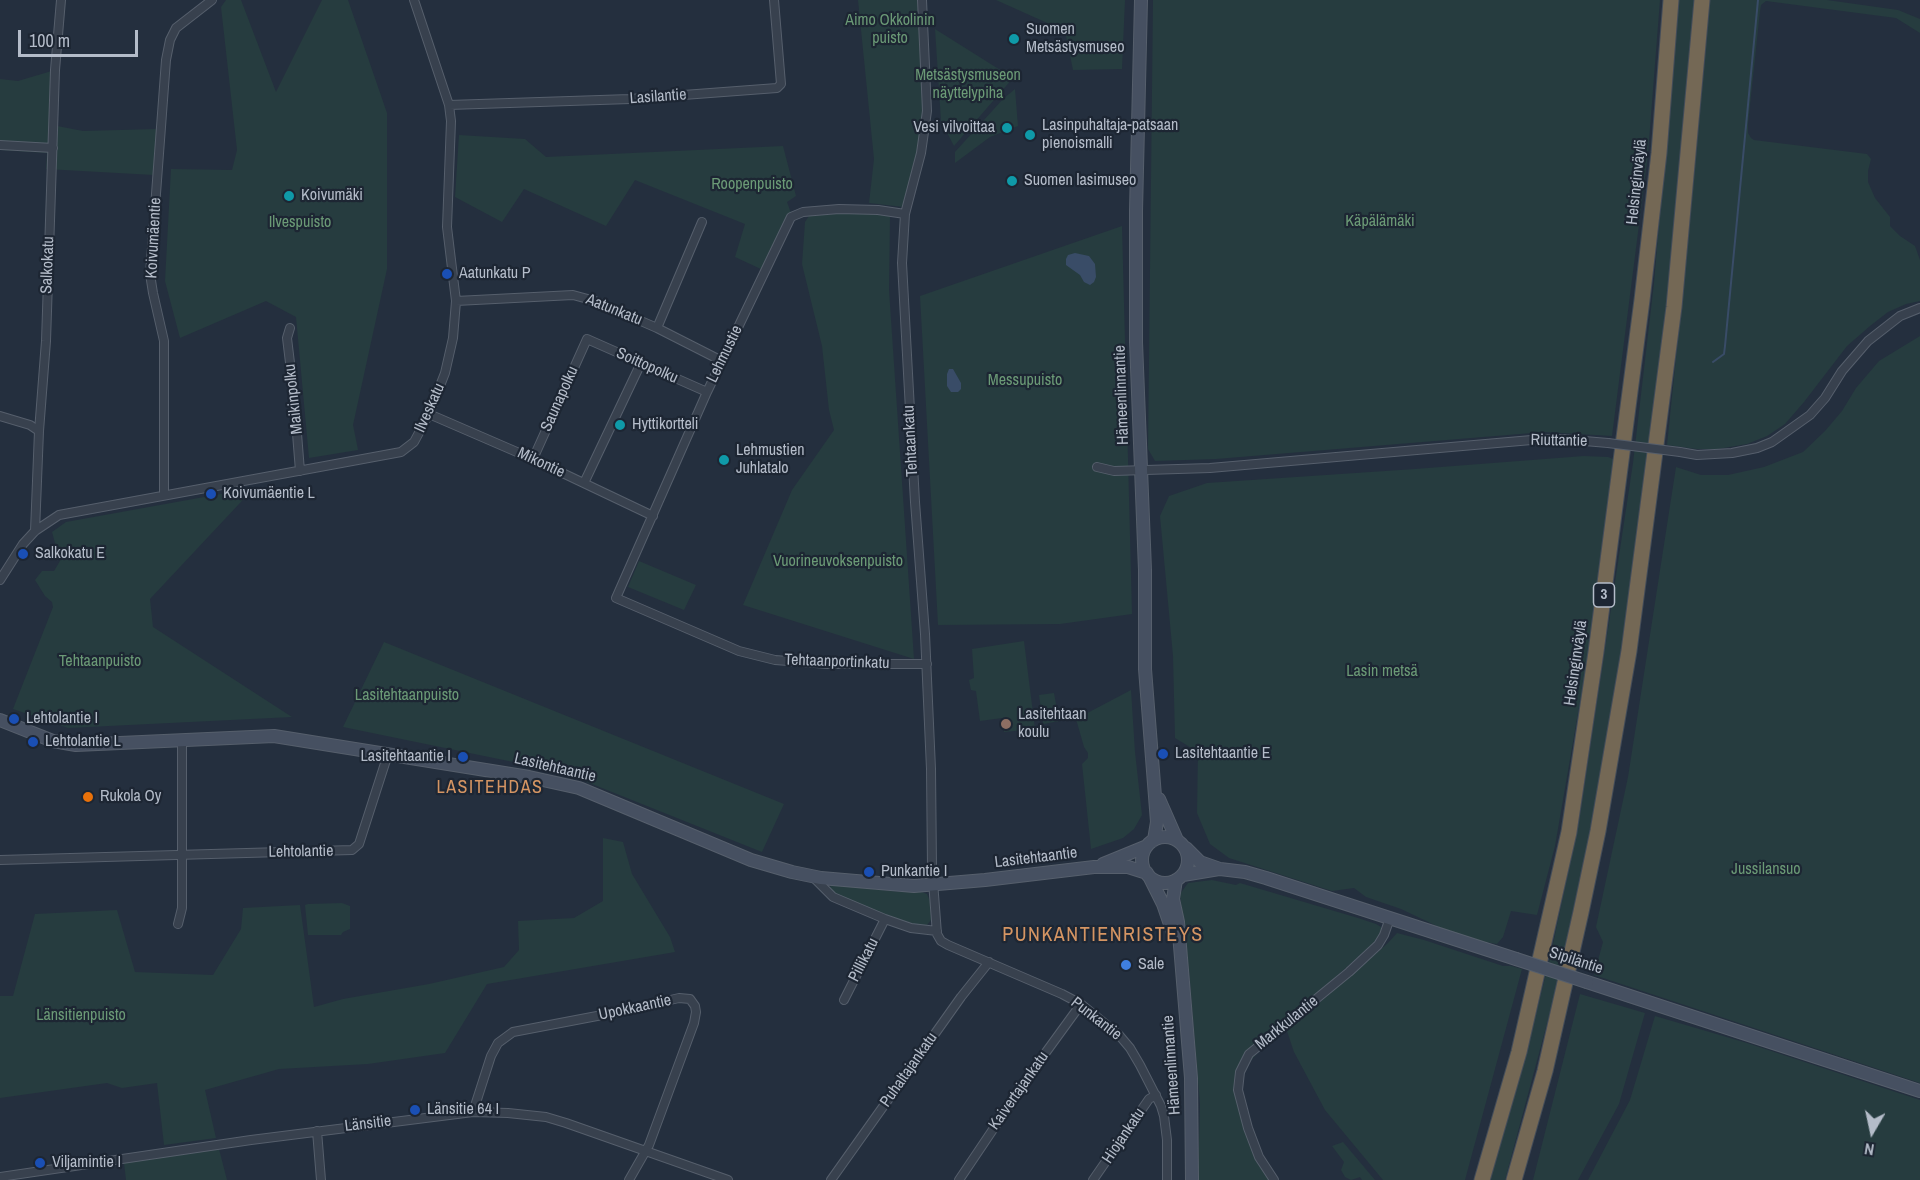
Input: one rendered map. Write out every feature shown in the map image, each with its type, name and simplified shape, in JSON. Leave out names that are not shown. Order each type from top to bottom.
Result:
[{"type":"highway","name":"Helsinginväylä","points":[[1482,1180],[1519,1052],[1569,832],[1596,652],[1642,300],[1659,153],[1671,0]]},
{"type":"highway","name":"3","points":[[1514,1180],[1545,1071],[1581,912],[1598,831],[1629,651],[1674,307],[1702,0]]},
{"type":"street","name":"Salkokatu","points":[[35,531],[46,341],[55,70],[61,0]]},
{"type":"street","name":"Koivumäentie","points":[[164,495],[164,341],[150,274],[166,60],[170,40],[176,28],[212,0]]},
{"type":"street","name":"Ilveskatu","points":[[0,580],[23,544],[35,531],[50,520],[70,512],[401,452],[414,442],[441,385],[454,331],[456,301],[447,227],[451,121],[449,105],[414,0]]},
{"type":"street","name":"Lasilantie","points":[[449,105],[630,99],[777,88],[781,84],[774,0]]},
{"type":"street","name":"Tehtaankatu","points":[[922,0],[927,111],[921,153],[905,214],[902,263],[927,664],[934,885]]},
{"type":"street","name":"Hämeenlinnantie","points":[[1140,0],[1136,342],[1142,470],[1146,669],[1157,822],[1150,843]]},
{"type":"street","points":[[0,145],[52,148]]},
{"type":"street","name":"Lehmustie","points":[[615,598],[707,392],[791,217],[803,212],[839,209],[878,210],[905,214]]},
{"type":"street","name":"Aatunkatu","points":[[456,301],[573,295],[595,301],[657,327],[702,222]]},
{"type":"street","name":"Riuttantie","points":[[1096,467],[1114,471],[1210,468],[1544,439],[1608,443],[1696,455],[1732,453],[1757,448],[1772,442],[1810,415],[1825,398],[1842,371],[1868,341],[1900,316],[1920,308]]},
{"type":"street","points":[[657,327],[722,361]]},
{"type":"street","name":"Maikinpolku","points":[[290,328],[287,338],[300,471]]},
{"type":"street","name":"Soittopolku","points":[[587,339],[707,392]]},
{"type":"street","name":"Saunapolku","points":[[533,459],[587,339]]},
{"type":"street","points":[[584,483],[641,363]]},
{"type":"street","name":"Mikontie","points":[[429,414],[533,459],[653,516]]},
{"type":"street","points":[[0,416],[30,425],[39,431]]},
{"type":"street","name":"Tehtaanportinkatu","points":[[615,598],[747,653],[785,662],[857,665],[927,664]]},
{"type":"street","name":"Lasitehtaantie","points":[[0,720],[53,741],[76,745],[274,736],[529,777],[579,788],[750,860],[813,876],[883,885],[914,886],[1094,867],[1128,867],[1148,874]]},
{"type":"street","points":[[178,924],[182,908],[182,740]]},
{"type":"street","name":"Lehtolantie","points":[[0,860],[352,850],[358,843],[388,754]]},
{"type":"street","name":"Hämeenlinnantie","points":[[1155,788],[1167,821],[1181,844]]},
{"type":"street","points":[[1167,837],[1181,844],[1188,861],[1179,877],[1160,882],[1148,874],[1143,860],[1150,843],[1167,837]]},
{"type":"street","name":"Lasitehtaantie","points":[[1094,867],[1150,843]]},
{"type":"street","name":"Sipiläntie","points":[[1181,844],[1200,862],[1220,869],[1266,878],[1920,1091]]},
{"type":"street","name":"Sipiläntie","points":[[1179,877],[1220,869]]},
{"type":"street","name":"Hämeenlinnantie","points":[[1148,874],[1163,904],[1179,948]]},
{"type":"street","points":[[813,876],[833,897],[885,919],[921,930],[937,931],[934,885]]},
{"type":"street","name":"Hämeenlinnantie","points":[[1179,877],[1173,899],[1178,922],[1191,1078],[1192,1180]]},
{"type":"street","name":"Markkulantie","points":[[1274,1180],[1259,1157],[1248,1128],[1238,1090],[1240,1072],[1249,1054],[1349,972],[1378,945],[1390,918]]},
{"type":"street","name":"Pillikatu","points":[[844,1000],[885,919]]},
{"type":"street","name":"Punkantie","points":[[937,931],[939,938],[948,945],[1081,1004],[1102,1019],[1130,1048],[1156,1095],[1165,1124],[1167,1180]]},
{"type":"street","name":"Puhaltajankatu","points":[[831,1180],[961,997],[989,962]]},
{"type":"street","name":"Upokkaantie","points":[[473,1112],[491,1056],[498,1042],[513,1032],[685,998],[690,999],[695,1006],[696,1018],[646,1151],[629,1180]]},
{"type":"street","name":"Kaivertajankatu","points":[[959,1180],[1033,1070],[1081,1004]]},
{"type":"street","name":"Hiojankatu","points":[[1094,1180],[1149,1099],[1156,1095]]},
{"type":"street","name":"Länsitie","points":[[0,1177],[317,1131],[473,1112],[546,1117],[728,1180]]},
{"type":"street","points":[[317,1131],[321,1180]]},
{"type":"green space","name":"Ilvespuisto","points":[[226,0],[241,0],[276,92],[322,0],[348,0],[387,113],[387,269],[353,425],[358,450],[309,458],[296,317],[266,301],[180,338],[165,281],[171,169],[232,170],[237,150],[221,7]]},
{"type":"green space","name":"Aimo Okkolinin puisto","points":[[858,0],[919,0],[924,109],[918,152],[903,207],[869,203],[874,159]]},
{"type":"green space","points":[[996,0],[1125,0],[1122,69],[1073,70],[1065,31]]},
{"type":"green space","name":"Käpälämäki","points":[[1153,0],[1660,0],[1648,154],[1612,436],[1544,432],[1216,459],[1155,461],[1148,449]]},
{"type":"green space","points":[[1678,0],[1697,0],[1654,424],[1620,662],[1588,843],[1553,1001],[1505,1180],[1490,1180],[1521,1073],[1550,958],[1579,821],[1633,463],[1654,283]]},
{"type":"green space","points":[[1710,0],[1827,0],[1898,10],[1920,19],[1920,33],[1896,18],[1766,1],[1761,5],[1760,11],[1748,133],[1754,140],[1867,154],[1871,159],[1868,182],[1875,198],[1890,217],[1890,226],[1915,246],[1920,260],[1920,301],[1888,312],[1847,346],[1785,424],[1767,436],[1747,444],[1718,449],[1697,449],[1667,445]]},
{"type":"green space","name":"Metsästysmuseon näyttelypiha","points":[[935,29],[1013,78],[954,146],[941,121]]},
{"type":"green space","points":[[55,70],[52,125],[83,131],[157,129],[154,175],[46,169],[47,153],[0,150],[0,79],[18,81]]},
{"type":"green space","points":[[1015,89],[1018,126],[990,137],[955,163],[955,152]]},
{"type":"green space","name":"Roopenpuisto","points":[[459,135],[525,139],[546,157],[783,146],[796,196],[787,202],[791,213],[763,270],[735,257],[745,224],[635,180],[606,226],[524,189],[502,222],[455,197]]},
{"type":"green space","name":"Vuorineuvoksenpuisto","points":[[859,212],[890,216],[889,290],[914,659],[743,605],[792,490],[834,430],[829,410],[822,346],[802,264],[805,222],[809,216]]},
{"type":"green space","name":"Messupuisto","points":[[1122,226],[1132,614],[1060,624],[938,625],[920,296]]},
{"type":"green space","name":"Jussilansuo","points":[[1920,336],[1920,1083],[1594,975],[1603,942],[1596,927],[1628,777],[1676,467],[1701,475],[1728,475],[1764,467],[1803,452],[1842,411],[1856,388],[1879,361]]},
{"type":"green space","name":"Lasin metsä","points":[[1584,456],[1608,457],[1615,462],[1587,661],[1555,846],[1537,915],[1511,911],[1503,937],[1497,944],[1462,938],[1401,909],[1366,897],[1354,888],[1332,891],[1229,858],[1210,844],[1197,813],[1198,752],[1175,738],[1173,656],[1160,516],[1169,496],[1207,483]]},
{"type":"green space","name":"Tehtaanpuisto","points":[[254,488],[150,599],[153,627],[292,717],[68,728],[13,709],[53,607],[52,602],[45,596],[35,580],[42,571],[54,571],[60,561],[52,532],[66,522]]},
{"type":"green space","points":[[639,561],[696,585],[684,610],[628,587]]},
{"type":"green space","points":[[1024,641],[1035,729],[1004,732],[1002,718],[980,721],[976,691],[971,690],[969,680],[974,678],[972,649]]},
{"type":"green space","name":"Lasitehtaanpuisto","points":[[384,642],[784,804],[762,852],[562,772],[343,727]]},
{"type":"green space","points":[[1131,690],[1142,815],[1134,829],[1123,838],[1091,849],[1082,764],[1088,758],[1088,753],[1076,719]]},
{"type":"green space","points":[[1054,693],[1059,721],[1044,724],[1039,695]]},
{"type":"green space","name":"Länsitienpuisto","points":[[603,838],[623,842],[632,874],[670,937],[675,952],[487,984],[445,1053],[368,1064],[279,1069],[205,1090],[216,1138],[164,1145],[157,1083],[122,1088],[107,1083],[0,1098],[0,996],[13,996],[35,914],[117,910],[135,972],[213,975],[241,929],[243,908],[300,905],[314,1007],[343,999],[429,984],[504,967],[519,950],[518,921],[574,918],[603,901]]},
{"type":"green space","points":[[1212,880],[1236,885],[1240,883],[1358,918],[1376,924],[1381,927],[1382,932],[1376,941],[1283,1024],[1235,1079],[1258,1164],[1270,1180],[1198,1180],[1200,1104],[1180,894],[1188,883]]},
{"type":"green space","points":[[832,885],[901,892],[919,891],[927,894],[931,904],[931,920],[927,925],[920,926],[876,912],[834,894],[829,888]]},
{"type":"green space","points":[[342,903],[350,906],[350,929],[341,935],[308,935],[305,905]]},
{"type":"green space","points":[[1397,933],[1503,966],[1522,969],[1465,1180],[1383,1180],[1325,1110],[1294,1052],[1287,1031]]},
{"type":"green space","points":[[1580,994],[1645,1013],[1619,1104],[1578,1180],[1533,1180]]},
{"type":"green space","points":[[1655,1016],[1747,1043],[1920,1100],[1920,1180],[1588,1180],[1630,1100]]},
{"type":"green space","points":[[1343,1142],[1375,1180],[1362,1180],[1360,1177],[1351,1180],[1345,1177],[1341,1170],[1344,1162],[1332,1146]]},
{"type":"green space","points":[[219,1149],[227,1180],[126,1180],[124,1163]]},
{"type":"water","points":[[1075,253],[1089,256],[1095,264],[1096,277],[1090,285],[1066,265],[1068,255]]},
{"type":"water","points":[[949,369],[953,369],[961,383],[961,389],[958,392],[951,392],[947,386]]},
{"type":"waterway","points":[[1713,362],[1724,354],[1725,346],[1758,0]]},
{"type":"place","name":"Suomen Metsästysmuseo","points":[[1014,39]]},
{"type":"place","name":"Vesi vilvoittaa","points":[[1007,128]]},
{"type":"place","name":"Lasinpuhaltaja-patsaan pienoismalli","points":[[1030,135]]},
{"type":"place","name":"Suomen lasimuseo","points":[[1012,181]]},
{"type":"place","name":"Koivumäki","points":[[289,196]]},
{"type":"place","name":"Aatunkatu P","points":[[447,274]]},
{"type":"place","name":"Hyttikortteli","points":[[620,425]]},
{"type":"place","name":"Lehmustien Juhlatalo","points":[[724,460]]},
{"type":"place","name":"Koivumäentie L","points":[[211,494]]},
{"type":"place","name":"Salkokatu E","points":[[23,554]]},
{"type":"place","name":"Lehtolantie I","points":[[14,719]]},
{"type":"place","name":"Lasitehtaan koulu","points":[[1006,724]]},
{"type":"place","name":"Lehtolantie L","points":[[33,742]]},
{"type":"place","name":"Lasitehtaantie E","points":[[1163,754]]},
{"type":"place","name":"Lasitehtaantie I","points":[[463,757]]},
{"type":"place","name":"Rukola Oy","points":[[88,797]]},
{"type":"place","name":"Punkantie I","points":[[869,872]]},
{"type":"place","name":"Sale","points":[[1126,965]]},
{"type":"place","name":"Länsitie 64 I","points":[[415,1110]]},
{"type":"place","name":"Viljamintie I","points":[[40,1163]]},
{"type":"district","name":"LASITEHDAS","points":[[490,788]]},
{"type":"district","name":"PUNKANTIENRISTEYS","points":[[1103,936]]}]
